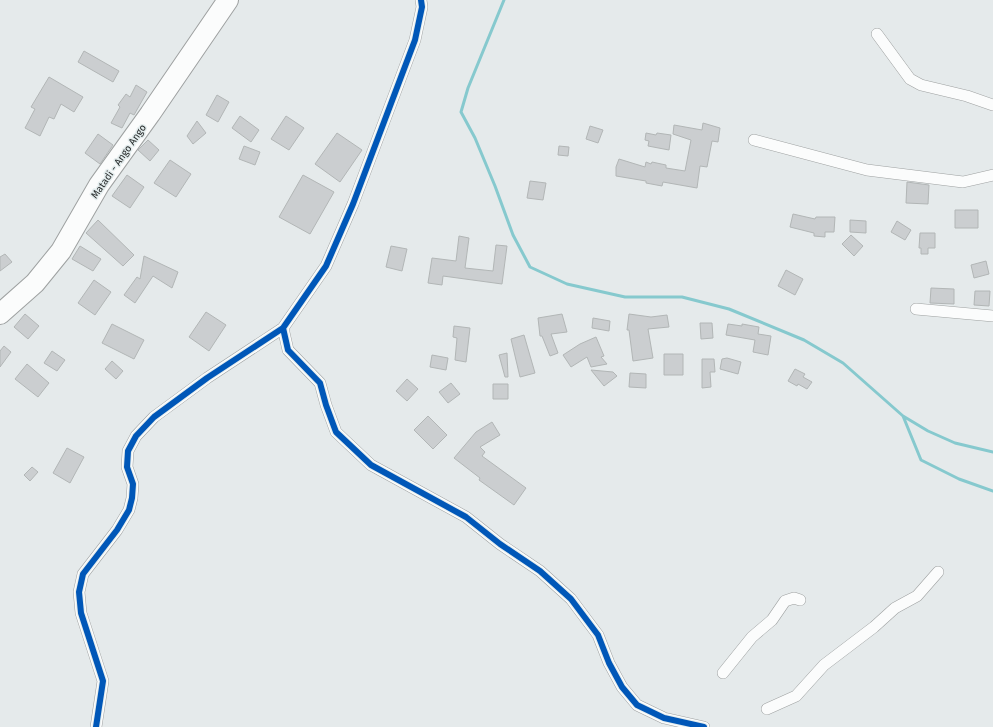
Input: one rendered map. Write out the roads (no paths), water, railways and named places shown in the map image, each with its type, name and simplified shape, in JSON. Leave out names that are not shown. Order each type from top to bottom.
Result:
[{"type":"highway","name":"Matadi - Ango Ango","points":[[0,314],[35,283],[61,251],[99,185],[150,114],[228,0]]},
{"type":"street","points":[[96,727],[103,681],[81,613],[79,592],[82,574],[117,530],[129,510],[132,498],[132,484],[127,467],[128,451],[136,436],[154,417],[207,378],[283,328],[326,266],[353,204],[414,40],[422,7],[421,0]]},
{"type":"street","points":[[877,34],[910,79],[921,85],[967,96],[993,105]]},
{"type":"street","points":[[754,140],[867,170],[963,182],[993,175]]},
{"type":"street","points":[[916,309],[993,316]]},
{"type":"street","points":[[283,328],[288,350],[320,384],[336,432],[371,465],[466,517],[500,544],[540,571],[571,599],[598,635],[609,664],[622,687],[637,705],[664,718],[704,727]]},
{"type":"street","points":[[767,709],[796,696],[824,665],[874,627],[895,608],[917,596],[938,572]]},
{"type":"street","points":[[723,673],[752,637],[772,620],[785,601],[794,598],[800,600]]},
{"type":"waterway","points":[[504,0],[468,88],[461,112],[475,138],[513,235],[530,267],[567,284],[625,297],[682,297],[729,309],[804,340],[843,363],[903,416],[928,431],[955,443],[993,452]]},
{"type":"waterway","points":[[903,416],[921,460],[959,479],[993,491]]}]
